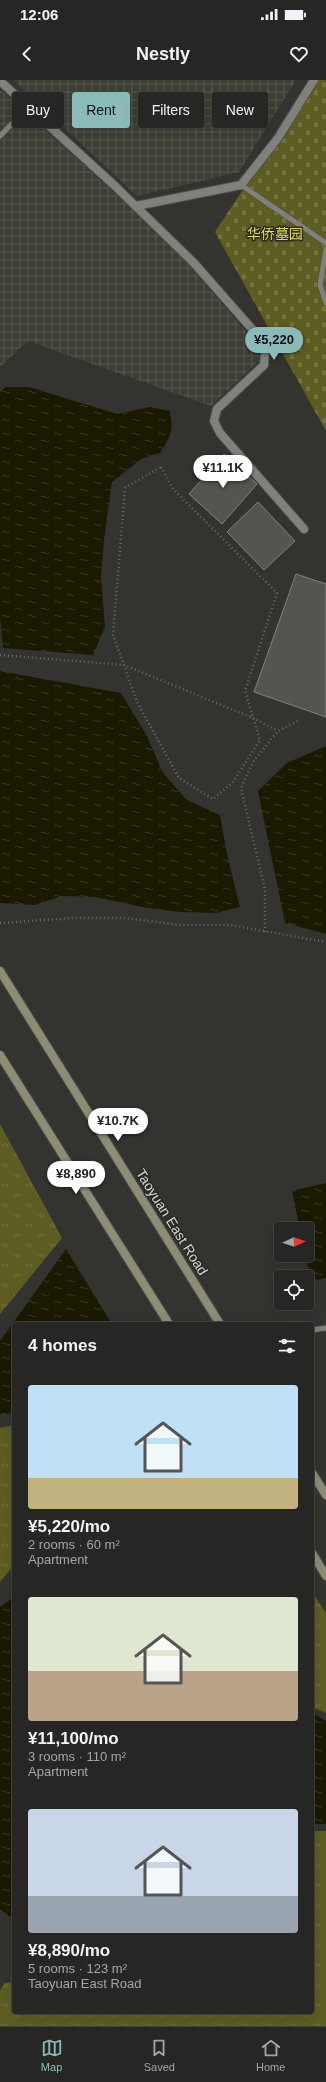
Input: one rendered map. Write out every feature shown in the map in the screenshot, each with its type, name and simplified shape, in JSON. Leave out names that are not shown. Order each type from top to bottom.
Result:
[{"type":"main road","name":"Taoyuan East Road","points":[[0,971],[219,1322]]},
{"type":"main road","points":[[0,1055],[168,1322]]},
{"type":"main road","points":[[314,1476],[326,1495]]},
{"type":"main road","points":[[314,1556],[326,1576]]},
{"type":"street","points":[[0,80],[12,92]]},
{"type":"street","points":[[136,206],[241,185],[278,138],[314,80]]},
{"type":"street","points":[[51,128],[136,206],[194,263],[260,338],[265,351],[264,365],[217,409],[214,422],[220,433],[304,529]]},
{"type":"lane","points":[[0,136],[12,124]]},
{"type":"lane","points":[[241,185],[326,243]]},
{"type":"lane","points":[[326,249],[320,285],[326,303]]},
{"type":"lane","points":[[314,1330],[326,1328]]},
{"type":"path","points":[[161,467],[173,489],[277,593],[245,691],[260,740],[233,782],[213,799],[179,778],[137,702],[124,665],[113,635],[125,488],[161,467]]},
{"type":"path","points":[[0,655],[124,665],[253,718],[278,731]]},
{"type":"path","points":[[265,932],[265,890],[241,788],[253,762],[278,731],[300,720]]},
{"type":"path","points":[[0,923],[74,918],[124,918],[181,925],[230,926],[326,942]]},
{"type":"shaded area","points":[[13,80],[296,80],[268,125],[268,92],[212,92],[212,128],[266,128],[239,172],[137,196],[64,128],[64,92],[26,92]]},
{"type":"shaded area","points":[[0,89],[12,100],[12,128],[43,128],[133,210],[190,266],[259,347],[259,361],[211,406],[28,341],[0,367]]},
{"type":"green space","name":"华侨墓园","points":[[315,80],[326,80],[326,431],[215,232]]},
{"type":"green space","points":[[0,1124],[62,1238],[0,1314]]},
{"type":"green space","points":[[12,1426],[12,1567],[0,1582],[0,1428]]},
{"type":"green space","points":[[314,1595],[326,1613],[326,1713],[314,1708]]},
{"type":"green space","points":[[314,1831],[326,1831],[326,2026],[0,2026],[0,1990],[5,1983],[12,1982],[12,2014],[314,2014]]},
{"type":"water","points":[[6,387],[29,387],[117,414],[150,407],[170,411],[172,427],[169,438],[160,453],[141,459],[112,482],[104,540],[101,577],[105,627],[93,655],[3,648],[0,616],[0,392]]},
{"type":"water","points":[[0,671],[121,693],[147,736],[163,773],[187,800],[220,815],[227,854],[240,907],[216,913],[180,912],[142,907],[96,897],[62,896],[35,905],[0,903]]},
{"type":"water","points":[[326,746],[326,934],[285,923],[258,791],[287,763]]},
{"type":"water","points":[[326,1183],[326,1278],[317,1280],[314,1278],[314,1270],[308,1270],[306,1262],[314,1262],[314,1222],[299,1222],[292,1191]]},
{"type":"water","points":[[66,1249],[111,1322],[14,1322]]},
{"type":"water","points":[[12,1324],[12,1413],[0,1414],[0,1341]]},
{"type":"water","points":[[12,1598],[12,1918],[0,1909],[0,1607]]},
{"type":"water","points":[[314,1714],[326,1721],[326,1824],[314,1824]]},
{"type":"building","points":[[224,454],[257,484],[222,524],[189,494]]},
{"type":"building","points":[[258,502],[295,541],[264,570],[227,532]]},
{"type":"building","points":[[296,574],[326,584],[326,717],[254,692]]}]
